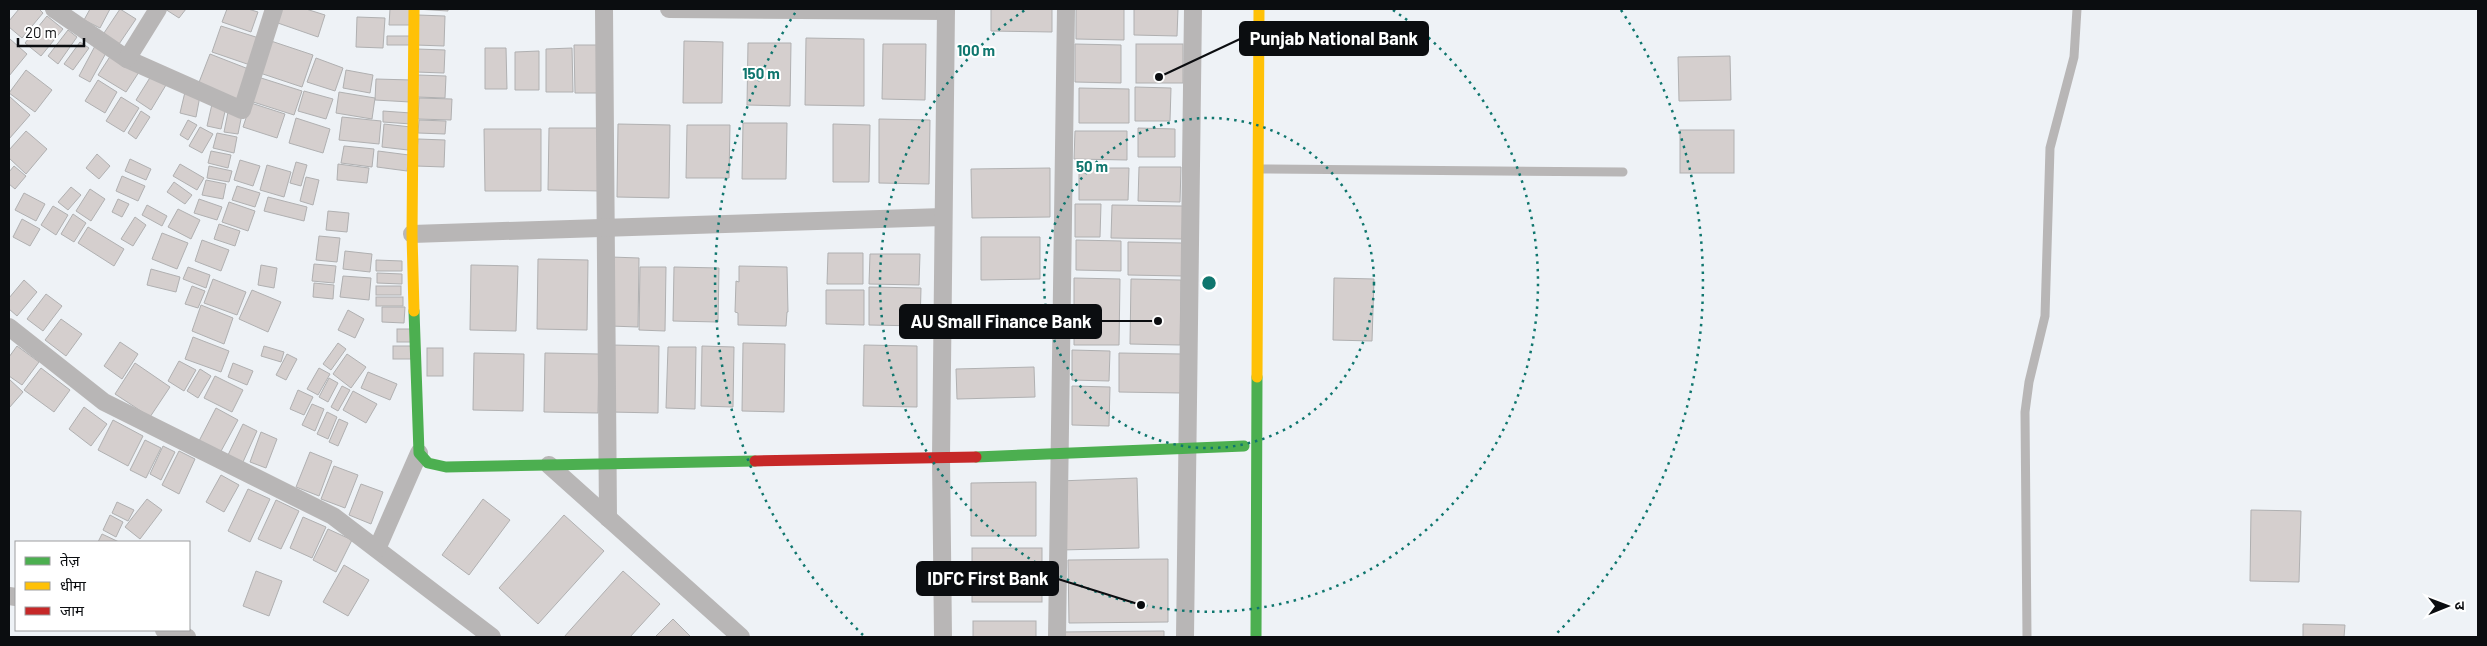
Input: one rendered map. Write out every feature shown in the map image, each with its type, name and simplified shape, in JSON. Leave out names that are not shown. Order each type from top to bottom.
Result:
[{"type":"street","points":[[54,9],[76,16],[128,59],[242,110],[274,9]]},
{"type":"street","points":[[128,59],[158,9]]},
{"type":"street","points":[[377,549],[419,453],[412,234],[414,9]]},
{"type":"street","points":[[604,9],[608,518]]},
{"type":"street","points":[[669,9],[946,10],[941,457],[943,637]]},
{"type":"street","points":[[1057,637],[1066,9]]},
{"type":"street","points":[[1184,637],[1193,9]]},
{"type":"street","points":[[1256,637],[1259,9]]},
{"type":"street","points":[[412,234],[943,218]]},
{"type":"street","points":[[9,327],[104,402],[333,516],[492,637]]},
{"type":"street","points":[[419,453],[428,462],[446,467],[1059,454],[1244,446]]},
{"type":"street","points":[[549,465],[740,637]]},
{"type":"lane","points":[[2027,637],[2025,412],[2029,382],[2045,316],[2050,148],[2074,58],[2077,9]]},
{"type":"lane","points":[[1258,169],[1623,172]]},
{"type":"building","points":[[19,9],[39,9],[43,13],[22,38],[9,27],[9,21]]},
{"type":"building","points":[[90,9],[110,9],[100,28],[84,20]]},
{"type":"building","points":[[120,9],[136,19],[117,47],[102,36]]},
{"type":"building","points":[[165,9],[186,9],[179,18]]},
{"type":"building","points":[[227,9],[248,9],[258,12],[251,32],[222,22]]},
{"type":"building","points":[[280,9],[306,9],[325,15],[318,37],[275,22]]},
{"type":"building","points":[[390,9],[411,9],[411,25],[389,25]]},
{"type":"building","points":[[416,9],[448,9],[448,11]]},
{"type":"building","points":[[991,9],[1052,9],[1052,32],[991,31]]},
{"type":"building","points":[[1076,9],[1124,9],[1124,40],[1076,39]]},
{"type":"building","points":[[1134,9],[1178,9],[1177,36],[1134,35]]},
{"type":"building","points":[[418,15],[445,16],[444,46],[416,45]]},
{"type":"building","points":[[47,16],[63,29],[41,56],[25,43]]},
{"type":"building","points":[[357,17],[385,18],[383,48],[356,47]]},
{"type":"building","points":[[221,26],[262,39],[253,66],[212,52]]},
{"type":"building","points":[[68,30],[77,37],[58,64],[48,56]]},
{"type":"building","points":[[387,36],[411,36],[410,45],[387,45]]},
{"type":"building","points":[[806,38],[864,39],[864,106],[805,105]]},
{"type":"building","points":[[9,40],[27,54],[9,76]]},
{"type":"building","points":[[268,40],[313,55],[302,87],[257,72]]},
{"type":"building","points":[[684,41],[723,42],[722,103],[683,103]]},
{"type":"building","points":[[80,42],[89,48],[73,70],[64,64]]},
{"type":"building","points":[[748,43],[791,43],[790,106],[747,105]]},
{"type":"building","points":[[883,44],[926,44],[925,100],[882,99]]},
{"type":"building","points":[[1075,44],[1121,45],[1121,83],[1075,82]]},
{"type":"building","points":[[1136,44],[1183,44],[1183,83],[1136,83]]},
{"type":"building","points":[[574,45],[598,45],[599,93],[575,93]]},
{"type":"building","points":[[95,46],[106,53],[90,82],[79,76]]},
{"type":"building","points":[[485,48],[506,48],[507,89],[485,89]]},
{"type":"building","points":[[572,48],[573,92],[546,92],[546,49]]},
{"type":"building","points":[[417,49],[445,50],[444,73],[416,72]]},
{"type":"building","points":[[539,51],[539,90],[515,90],[515,52]]},
{"type":"building","points":[[210,54],[251,70],[239,102],[198,85]]},
{"type":"building","points":[[111,55],[139,72],[126,92],[98,75]]},
{"type":"building","points":[[1730,56],[1731,100],[1679,101],[1678,57]]},
{"type":"building","points":[[316,58],[343,68],[335,91],[307,82]]},
{"type":"building","points":[[26,70],[52,90],[35,112],[9,93]]},
{"type":"building","points":[[346,70],[373,75],[370,93],[343,88]]},
{"type":"building","points":[[418,75],[446,76],[445,98],[417,97]]},
{"type":"building","points":[[151,76],[166,85],[151,110],[136,100]]},
{"type":"building","points":[[258,77],[302,91],[294,115],[250,101]]},
{"type":"building","points":[[376,79],[411,80],[410,102],[375,100]]},
{"type":"building","points":[[98,80],[117,92],[105,113],[85,101]]},
{"type":"building","points":[[1135,87],[1171,88],[1170,121],[1135,121]]},
{"type":"building","points":[[1079,88],[1129,89],[1129,123],[1079,123]]},
{"type":"building","points":[[304,91],[333,99],[326,119],[298,111]]},
{"type":"building","points":[[185,92],[200,96],[196,117],[180,113]]},
{"type":"building","points":[[339,92],[375,98],[372,119],[336,113]]},
{"type":"building","points":[[9,96],[30,115],[9,139]]},
{"type":"building","points":[[121,97],[139,108],[124,132],[106,121]]},
{"type":"building","points":[[419,98],[452,99],[451,120],[418,119]]},
{"type":"building","points":[[251,103],[285,114],[277,138],[243,127]]},
{"type":"building","points":[[212,104],[226,107],[221,129],[207,126]]},
{"type":"building","points":[[141,111],[150,117],[136,139],[128,133]]},
{"type":"building","points":[[383,111],[411,113],[411,124],[383,122]]},
{"type":"building","points":[[228,112],[242,114],[238,134],[224,132]]},
{"type":"building","points":[[342,117],[381,121],[379,144],[339,140]]},
{"type":"building","points":[[296,118],[330,129],[323,153],[289,143]]},
{"type":"building","points":[[879,119],[930,120],[929,184],[879,183]]},
{"type":"building","points":[[188,120],[197,125],[188,140],[180,135]]},
{"type":"building","points":[[419,120],[446,121],[445,134],[418,133]]},
{"type":"building","points":[[743,123],[787,123],[786,179],[742,179]]},
{"type":"building","points":[[384,124],[411,127],[408,150],[382,147]]},
{"type":"building","points":[[618,124],[670,125],[669,198],[617,197]]},
{"type":"building","points":[[833,124],[870,125],[869,182],[833,182]]},
{"type":"building","points":[[687,125],[730,125],[729,178],[686,178]]},
{"type":"building","points":[[200,127],[213,134],[202,153],[189,146]]},
{"type":"building","points":[[549,128],[602,128],[601,191],[548,190]]},
{"type":"building","points":[[1138,128],[1175,129],[1175,157],[1138,157]]},
{"type":"building","points":[[484,129],[541,129],[541,191],[485,191]]},
{"type":"building","points":[[1680,130],[1734,130],[1734,173],[1680,173]]},
{"type":"building","points":[[26,131],[47,149],[26,174],[9,158],[9,150]]},
{"type":"building","points":[[1075,131],[1127,131],[1127,160],[1074,159]]},
{"type":"building","points":[[217,133],[237,137],[234,153],[213,148]]},
{"type":"building","points":[[418,139],[445,140],[444,167],[416,166]]},
{"type":"building","points":[[344,146],[374,149],[372,167],[341,163]]},
{"type":"building","points":[[211,151],[231,155],[228,168],[208,163]]},
{"type":"building","points":[[378,151],[409,155],[407,171],[377,167]]},
{"type":"building","points":[[97,154],[110,166],[99,179],[86,168]]},
{"type":"building","points":[[130,159],[151,169],[146,180],[125,171]]},
{"type":"building","points":[[240,160],[260,166],[253,186],[234,180]]},
{"type":"building","points":[[296,162],[307,165],[301,186],[290,183]]},
{"type":"building","points":[[180,164],[204,178],[197,190],[173,176]]},
{"type":"building","points":[[338,164],[369,168],[367,183],[337,180]]},
{"type":"building","points":[[267,165],[291,172],[284,197],[260,190]]},
{"type":"building","points":[[14,166],[26,176],[15,189],[9,184],[9,172]]},
{"type":"building","points":[[209,166],[232,171],[229,182],[207,178]]},
{"type":"building","points":[[1139,167],[1181,167],[1180,202],[1138,201]]},
{"type":"building","points":[[1050,168],[1050,217],[972,218],[971,169]]},
{"type":"building","points":[[1079,168],[1129,168],[1128,200],[1079,200]]},
{"type":"building","points":[[122,176],[145,186],[138,201],[116,191]]},
{"type":"building","points":[[306,177],[319,180],[313,205],[300,201]]},
{"type":"building","points":[[206,180],[226,184],[223,199],[202,195]]},
{"type":"building","points":[[174,182],[192,195],[185,204],[167,192]]},
{"type":"building","points":[[237,186],[260,193],[255,207],[232,200]]},
{"type":"building","points":[[71,187],[81,195],[68,210],[58,202]]},
{"type":"building","points":[[90,189],[105,199],[91,221],[76,211]]},
{"type":"building","points":[[24,193],[45,204],[36,221],[15,210]]},
{"type":"building","points":[[268,197],[307,207],[304,221],[264,211]]},
{"type":"building","points":[[118,199],[129,204],[122,217],[112,212]]},
{"type":"building","points":[[199,199],[222,207],[217,220],[194,213]]},
{"type":"building","points":[[229,202],[255,211],[248,231],[222,222]]},
{"type":"building","points":[[1075,204],[1101,204],[1100,237],[1075,237]]},
{"type":"building","points":[[147,205],[167,216],[162,226],[142,215]]},
{"type":"building","points":[[1112,205],[1183,206],[1182,239],[1111,238]]},
{"type":"building","points":[[53,206],[68,215],[56,235],[41,225]]},
{"type":"building","points":[[178,209],[200,220],[191,239],[168,227]]},
{"type":"building","points":[[328,211],[349,213],[347,232],[326,230]]},
{"type":"building","points":[[73,214],[86,223],[74,242],[61,234]]},
{"type":"building","points":[[135,217],[146,225],[133,246],[121,239]]},
{"type":"building","points":[[22,219],[40,229],[30,246],[13,237]]},
{"type":"building","points":[[219,224],[240,231],[235,246],[214,239]]},
{"type":"building","points":[[88,227],[124,249],[114,266],[78,243]]},
{"type":"building","points":[[162,233],[188,243],[177,269],[152,259]]},
{"type":"building","points":[[319,236],[340,238],[337,262],[316,260]]},
{"type":"building","points":[[981,237],[1040,237],[1040,279],[981,280]]},
{"type":"building","points":[[202,240],[229,250],[221,271],[195,261]]},
{"type":"building","points":[[1076,240],[1121,241],[1121,271],[1076,270]]},
{"type":"building","points":[[1128,242],[1183,243],[1182,276],[1128,275]]},
{"type":"building","points":[[345,251],[372,254],[370,272],[343,269]]},
{"type":"building","points":[[828,253],[863,253],[863,284],[827,284]]},
{"type":"building","points":[[870,254],[920,254],[919,285],[869,284]]},
{"type":"building","points":[[611,257],[639,258],[638,327],[610,326]]},
{"type":"building","points":[[538,259],[588,260],[587,330],[537,329]]},
{"type":"building","points":[[376,260],[402,261],[402,271],[376,271]]},
{"type":"building","points":[[314,264],[336,266],[334,283],[312,281]]},
{"type":"building","points":[[261,265],[277,268],[274,288],[258,285]]},
{"type":"building","points":[[471,265],[518,266],[516,331],[470,330]]},
{"type":"building","points":[[739,266],[787,267],[788,312],[786,326],[738,325],[738,313],[735,312],[736,281],[739,282]]},
{"type":"building","points":[[188,267],[210,275],[206,288],[183,279]]},
{"type":"building","points":[[640,267],[666,267],[665,331],[639,330]]},
{"type":"building","points":[[674,267],[719,268],[718,322],[673,321]]},
{"type":"building","points":[[151,269],[180,277],[176,292],[147,285]]},
{"type":"building","points":[[377,273],[402,274],[402,284],[377,283]]},
{"type":"building","points":[[343,276],[371,278],[369,300],[340,297]]},
{"type":"building","points":[[1074,278],[1120,279],[1119,345],[1074,345]]},
{"type":"building","points":[[1334,278],[1374,279],[1372,341],[1333,340]]},
{"type":"building","points":[[213,279],[246,292],[237,315],[204,303]]},
{"type":"building","points":[[1131,279],[1181,280],[1180,345],[1130,344]]},
{"type":"building","points":[[24,280],[37,292],[17,316],[9,309],[9,298]]},
{"type":"building","points":[[314,283],[334,285],[333,299],[313,297]]},
{"type":"building","points":[[192,286],[205,291],[198,308],[185,304]]},
{"type":"building","points":[[376,286],[401,286],[401,295],[376,295]]},
{"type":"building","points":[[869,287],[921,288],[920,326],[869,325]]},
{"type":"building","points":[[252,290],[281,302],[268,332],[239,319]]},
{"type":"building","points":[[826,290],[864,290],[864,325],[826,324]]},
{"type":"building","points":[[46,294],[62,306],[43,331],[27,319]]},
{"type":"building","points":[[376,297],[403,297],[403,306],[376,306]]},
{"type":"building","points":[[201,305],[233,318],[224,344],[192,331]]},
{"type":"building","points":[[382,307],[405,307],[404,323],[382,322]]},
{"type":"building","points":[[348,310],[364,319],[355,338],[338,330]]},
{"type":"building","points":[[61,319],[82,334],[66,356],[45,340]]},
{"type":"building","points":[[397,329],[414,329],[414,342],[397,342]]},
{"type":"building","points":[[193,337],[229,351],[221,372],[185,359]]},
{"type":"building","points":[[120,342],[138,354],[122,379],[104,366]]},
{"type":"building","points":[[338,343],[346,349],[331,370],[323,364]]},
{"type":"building","points":[[743,343],[785,344],[784,412],[742,411]]},
{"type":"building","points":[[612,345],[659,346],[658,413],[611,412]]},
{"type":"building","points":[[864,345],[917,346],[917,407],[863,406]]},
{"type":"building","points":[[17,346],[39,362],[22,385],[9,376],[9,357]]},
{"type":"building","points":[[264,346],[284,352],[281,362],[261,356]]},
{"type":"building","points":[[393,346],[411,346],[411,359],[393,359]]},
{"type":"building","points":[[702,346],[734,347],[733,407],[701,406]]},
{"type":"building","points":[[668,347],[696,347],[695,409],[666,408]]},
{"type":"building","points":[[427,348],[443,348],[443,376],[427,376]]},
{"type":"building","points":[[1072,350],[1110,351],[1109,381],[1072,380]]},
{"type":"building","points":[[474,353],[524,354],[523,411],[473,410]]},
{"type":"building","points":[[545,353],[599,354],[598,413],[544,412]]},
{"type":"building","points":[[1119,353],[1182,354],[1181,393],[1119,392]]},
{"type":"building","points":[[287,354],[297,359],[286,380],[276,375]]},
{"type":"building","points":[[347,354],[366,367],[351,388],[333,374]]},
{"type":"building","points":[[179,361],[196,370],[184,391],[168,381]]},
{"type":"building","points":[[135,363],[170,387],[150,417],[115,394]]},
{"type":"building","points":[[233,363],[253,371],[247,385],[228,377]]},
{"type":"building","points":[[1034,367],[1035,397],[957,399],[956,369]]},
{"type":"building","points":[[41,368],[70,390],[54,412],[24,390]]},
{"type":"building","points":[[319,368],[330,374],[318,395],[307,389]]},
{"type":"building","points":[[200,369],[211,376],[198,398],[187,391]]},
{"type":"building","points":[[368,372],[397,384],[390,400],[361,388]]},
{"type":"building","points":[[215,376],[243,390],[232,412],[204,398]]},
{"type":"building","points":[[329,378],[338,383],[328,402],[319,397]]},
{"type":"building","points":[[9,379],[23,392],[9,408]]},
{"type":"building","points":[[342,386],[350,390],[338,411],[331,407]]},
{"type":"building","points":[[1072,386],[1110,387],[1109,426],[1072,425]]},
{"type":"building","points":[[298,390],[313,397],[304,415],[290,409]]},
{"type":"building","points":[[353,391],[377,404],[366,423],[343,410]]},
{"type":"building","points":[[312,404],[324,409],[315,431],[302,425]]},
{"type":"building","points":[[84,407],[107,424],[91,446],[69,429]]},
{"type":"building","points":[[216,408],[238,420],[220,453],[199,441]]},
{"type":"building","points":[[327,412],[337,417],[328,439],[317,434]]},
{"type":"building","points":[[339,419],[348,423],[338,446],[329,442]]},
{"type":"building","points":[[113,420],[143,436],[128,466],[98,450]]},
{"type":"building","points":[[243,424],[257,431],[243,462],[228,455]]},
{"type":"building","points":[[261,432],[277,439],[266,468],[250,462]]},
{"type":"building","points":[[145,440],[161,448],[146,478],[130,470]]},
{"type":"building","points":[[163,446],[175,452],[161,480],[150,474]]},
{"type":"building","points":[[179,451],[195,459],[179,494],[162,485]]},
{"type":"building","points":[[310,452],[332,461],[319,496],[296,487]]},
{"type":"building","points":[[334,466],[358,475],[345,508],[321,499]]},
{"type":"building","points":[[221,475],[239,485],[224,512],[206,502]]},
{"type":"building","points":[[1137,478],[1139,548],[1061,550],[1059,481]]},
{"type":"building","points":[[1036,482],[1036,536],[971,536],[971,483]]},
{"type":"building","points":[[361,484],[383,492],[371,524],[349,515]]},
{"type":"building","points":[[248,489],[270,499],[250,542],[228,531]]},
{"type":"building","points":[[147,499],[162,510],[140,539],[125,527]]},
{"type":"building","points":[[483,499],[510,520],[469,575],[442,555]]},
{"type":"building","points":[[276,500],[299,511],[281,549],[258,539]]},
{"type":"building","points":[[117,502],[134,510],[128,521],[112,513]]},
{"type":"building","points":[[2251,510],[2301,511],[2299,582],[2250,581]]},
{"type":"building","points":[[110,515],[123,522],[116,537],[103,530]]},
{"type":"building","points":[[564,515],[604,551],[538,624],[499,588]]},
{"type":"building","points":[[303,517],[326,527],[312,558],[290,548]]},
{"type":"building","points":[[328,529],[352,540],[336,572],[313,560]]},
{"type":"building","points":[[102,534],[117,541],[98,541]]},
{"type":"building","points":[[972,548],[1042,548],[1042,602],[972,602]]},
{"type":"building","points":[[1168,559],[1168,622],[1069,623],[1068,560]]},
{"type":"building","points":[[344,565],[369,580],[348,616],[323,602]]},
{"type":"building","points":[[256,571],[282,581],[269,616],[243,606]]},
{"type":"building","points":[[623,571],[660,604],[630,637],[564,637]]},
{"type":"building","points":[[673,619],[691,637],[655,637]]},
{"type":"building","points":[[973,621],[1036,621],[1036,637],[973,637]]},
{"type":"building","points":[[2303,624],[2345,625],[2344,637],[2303,637]]},
{"type":"building","points":[[1164,631],[1164,637],[1059,637],[1059,632]]},
{"type":"traffic: fast","points":[[414,311],[419,453],[428,463],[446,467],[755,461]]},
{"type":"traffic: fast","points":[[1256,637],[1257,377]]},
{"type":"traffic: fast","points":[[976,457],[1244,446]]},
{"type":"traffic: slow","points":[[414,9],[412,234],[414,311]]},
{"type":"traffic: slow","points":[[1257,377],[1259,9]]},
{"type":"traffic: jam","points":[[755,461],[976,457]]},
{"type":"place","name":"Punjab National Bank","points":[[1159,77]]},
{"type":"place","name":"AU Small Finance Bank","points":[[1158,321]]},
{"type":"place","name":"IDFC First Bank","points":[[1141,605]]}]
